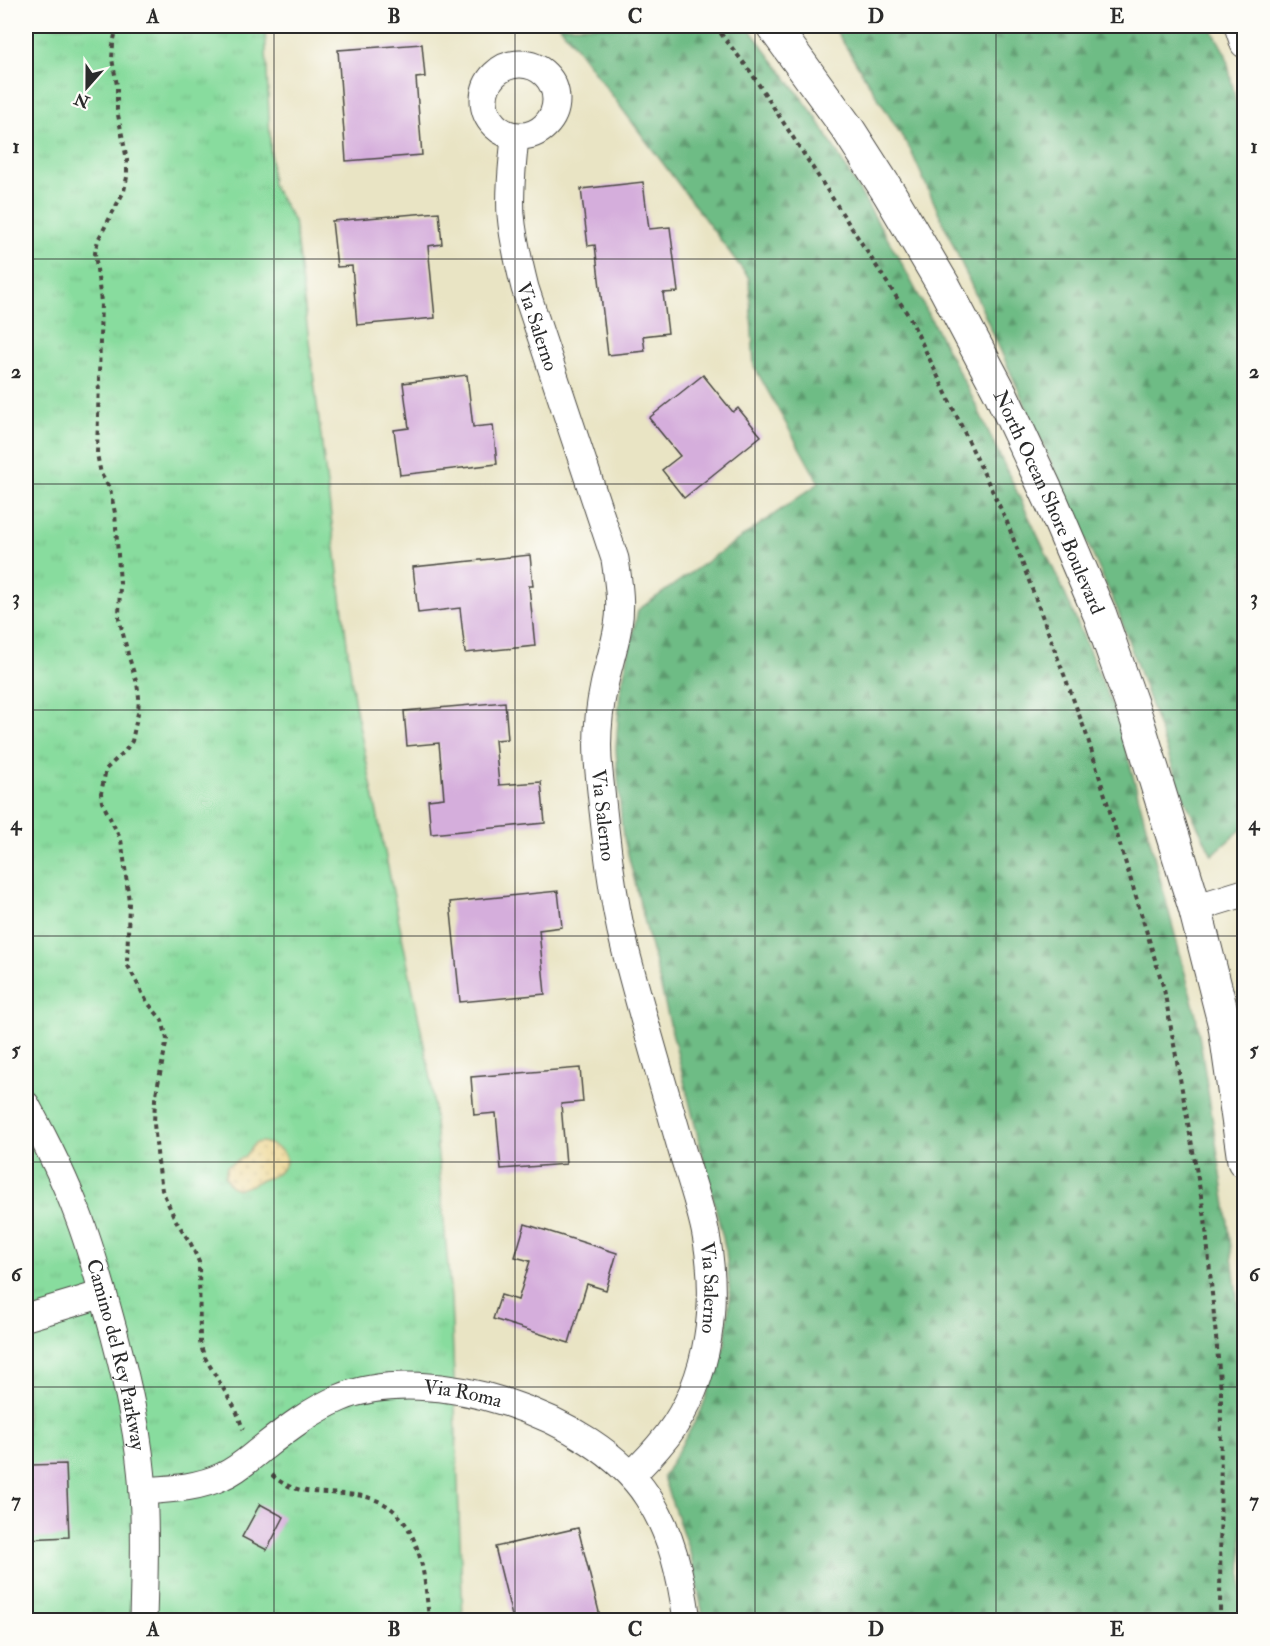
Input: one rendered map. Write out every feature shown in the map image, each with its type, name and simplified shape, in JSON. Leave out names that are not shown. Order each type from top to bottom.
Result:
[{"type":"main road","name":"North Ocean Shore Boulevard","points":[[773,26],[848,129],[945,288],[1001,394],[1052,503],[1100,615],[1137,720],[1195,908],[1225,1026],[1245,1161]]},
{"type":"street","points":[[1238,26],[1245,44]]},
{"type":"street","name":"Via Salerno","points":[[515,136],[511,215],[525,288],[615,559],[620,596],[619,624],[604,685],[599,718],[598,769],[614,892],[624,946],[704,1229],[712,1282],[709,1336],[694,1387],[682,1413],[668,1435],[652,1455],[631,1475]]},
{"type":"street","points":[[1195,908],[1245,893]]},
{"type":"street","name":"Camino del Rey Parkway","points":[[26,1105],[42,1133],[78,1216],[103,1294],[130,1400],[143,1491],[145,1533],[142,1620]]},
{"type":"street","points":[[26,1317],[103,1294]]},
{"type":"street","name":"Via Roma","points":[[143,1491],[187,1487],[225,1476],[291,1426],[315,1411],[341,1398],[368,1389],[424,1386],[448,1388],[479,1395],[507,1403],[566,1428],[614,1458],[631,1475],[647,1496],[670,1539],[687,1620]]},
{"type":"path","points":[[117,26],[112,59],[117,85],[117,110],[127,160],[127,177],[124,191],[98,240],[95,253],[101,302],[97,454],[102,474],[110,489],[115,513],[120,583],[119,618],[139,697],[132,741],[106,769],[101,793],[102,802],[117,829],[123,850],[129,902],[127,964],[147,1002],[162,1020],[167,1039],[155,1099],[154,1124],[162,1190],[175,1219],[200,1262],[200,1342],[204,1356],[236,1410],[254,1455],[275,1478],[300,1491],[371,1498],[397,1513],[405,1521],[420,1559],[429,1620]]},
{"type":"path","points":[[716,26],[750,71],[910,318],[1007,522],[1087,736],[1164,989],[1205,1218],[1221,1391],[1220,1620]]},
{"type":"green space","points":[[26,26],[265,26],[272,185],[294,221],[354,700],[431,1079],[451,1300],[463,1620],[26,1620]]},
{"type":"green space","points":[[560,26],[747,26],[816,117],[900,260],[973,399],[1062,587],[1118,719],[1196,1015],[1226,1206],[1238,1306],[1243,1446],[1241,1620],[704,1620],[691,1556],[663,1477],[701,1411],[725,1344],[730,1296],[726,1250],[622,830],[616,749],[620,693],[638,610],[819,483],[754,366],[749,278]]},
{"type":"green space","points":[[833,26],[1210,26],[1226,55],[1244,140],[1244,827],[1212,855],[1182,794],[1118,611],[910,149]]},
{"type":"sand","points":[[262,1142],[280,1150],[286,1158],[286,1163],[276,1174],[244,1188],[231,1186],[225,1176],[227,1166],[244,1157],[255,1143]]},
{"type":"building","points":[[422,44],[425,77],[416,78],[422,155],[346,161],[338,50]]},
{"type":"building","points":[[643,182],[649,229],[670,227],[678,292],[663,293],[668,333],[643,336],[645,351],[608,355],[595,245],[588,246],[581,189]]},
{"type":"building","points":[[439,212],[442,244],[428,246],[435,318],[357,325],[352,266],[337,267],[332,221]]},
{"type":"building","points":[[467,375],[473,427],[493,425],[497,464],[400,475],[394,430],[409,428],[403,383]]},
{"type":"building","points":[[703,375],[733,412],[738,408],[761,436],[684,498],[662,470],[680,456],[649,418]]},
{"type":"building","points":[[530,555],[533,586],[529,586],[535,646],[465,653],[460,608],[418,613],[413,567]]},
{"type":"building","points":[[505,702],[508,739],[495,740],[499,785],[541,782],[545,823],[431,834],[428,800],[444,798],[439,743],[407,746],[404,711]]},
{"type":"building","points":[[558,891],[562,927],[539,930],[545,994],[460,1002],[450,902]]},
{"type":"building","points":[[580,1068],[583,1102],[561,1104],[566,1164],[501,1169],[496,1113],[474,1115],[471,1077]]},
{"type":"building","points":[[525,1224],[617,1253],[606,1290],[587,1284],[569,1343],[493,1319],[501,1295],[518,1300],[530,1261],[515,1257]]},
{"type":"building","points":[[26,1460],[30,1460],[30,1465],[66,1464],[69,1537],[26,1539]]},
{"type":"building","points":[[260,1504],[284,1517],[267,1550],[242,1537]]},
{"type":"building","points":[[578,1528],[601,1620],[513,1620],[495,1547]]}]
